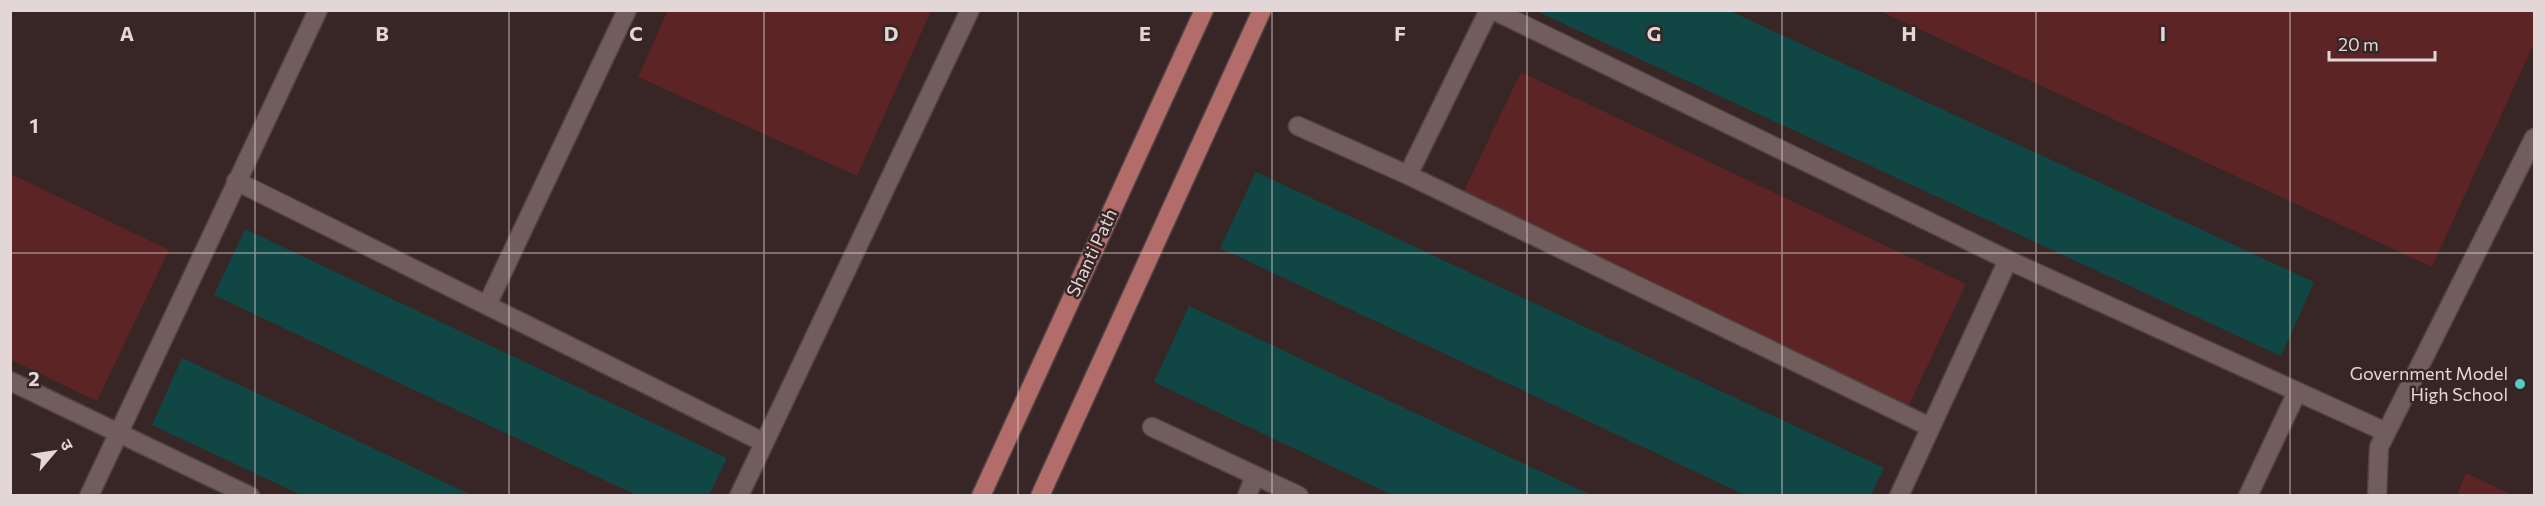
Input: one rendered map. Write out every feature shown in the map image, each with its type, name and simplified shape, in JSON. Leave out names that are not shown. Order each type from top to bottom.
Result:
[{"type":"main road","name":"Shanti Path","points":[[981,495],[1204,10]]},
{"type":"main road","points":[[1040,495],[1262,10]]},
{"type":"street","points":[[89,495],[318,10]]},
{"type":"street","points":[[487,305],[627,10]]},
{"type":"street","points":[[739,495],[970,10]]},
{"type":"street","points":[[1408,175],[1491,10],[2008,260],[2386,432]]},
{"type":"street","points":[[1298,126],[1408,175],[1930,427]]},
{"type":"street","points":[[2377,495],[2379,447],[2535,138]]},
{"type":"street","points":[[236,181],[763,442]]},
{"type":"street","points":[[1899,495],[2008,260]]},
{"type":"street","points":[[10,381],[250,495]]},
{"type":"street","points":[[2248,495],[2297,392]]},
{"type":"street","points":[[1152,427],[1299,495]]},
{"type":"street","points":[[1247,495],[1255,476]]},
{"type":"shaded area","points":[[668,10],[931,11],[857,176],[638,77]]},
{"type":"shaded area","points":[[1880,11],[2534,11],[2534,43],[2432,267]]},
{"type":"shaded area","points":[[1521,72],[1966,284],[1906,411],[1460,199]]},
{"type":"shaded area","points":[[11,174],[169,250],[97,401],[11,360]]},
{"type":"shaded area","points":[[2466,473],[2512,495],[2457,495]]},
{"type":"building","points":[[1534,10],[1728,10],[2314,282],[2281,356]]},
{"type":"building","points":[[1256,172],[1884,468],[1871,495],[1745,495],[1220,248]]},
{"type":"building","points":[[245,229],[727,458],[709,495],[636,495],[214,295]]},
{"type":"building","points":[[1189,306],[1591,495],[1393,495],[1382,490],[1154,382]]},
{"type":"building","points":[[182,358],[471,495],[301,495],[152,425]]},
{"type":"place","name":"Government Model High School","points":[[2520,384]]}]
